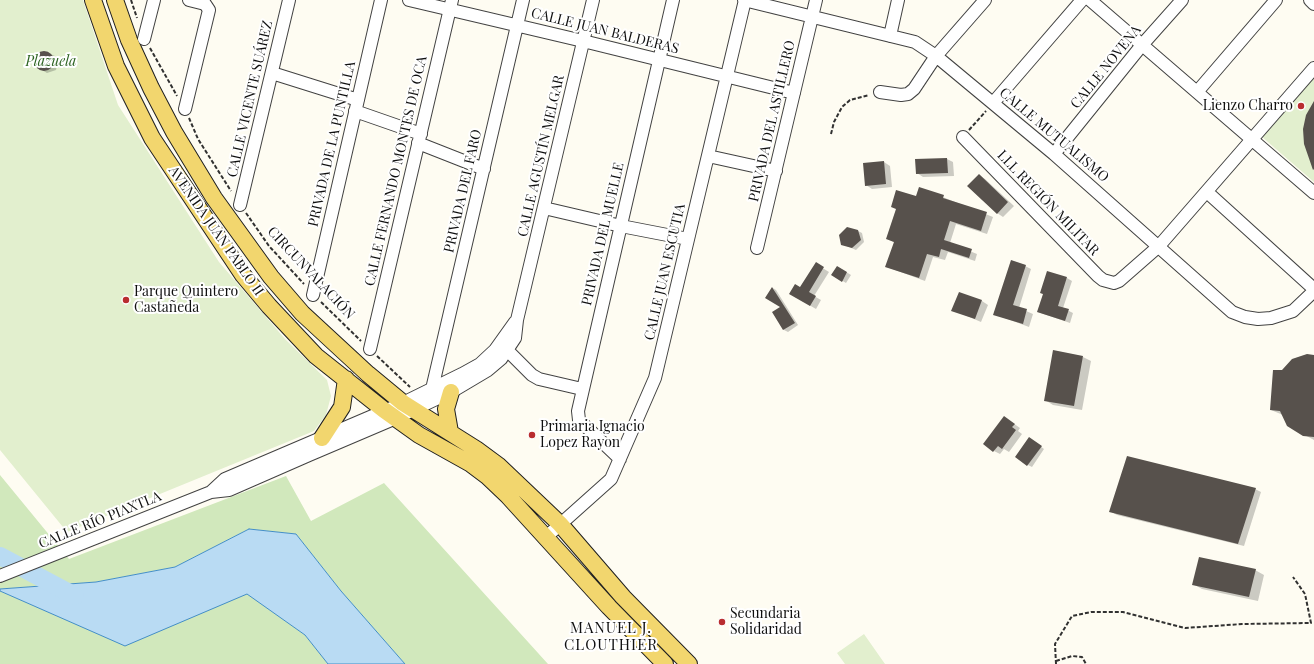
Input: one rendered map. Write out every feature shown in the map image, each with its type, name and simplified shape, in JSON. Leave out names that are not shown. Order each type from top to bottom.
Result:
[{"type":"main road","name":"AVENIDA JUAN PABLO II","points":[[93,0],[116,66],[129,95],[152,138],[243,275],[269,306],[316,356],[390,414],[419,435],[471,464],[487,476],[508,496],[545,538],[666,664]]},
{"type":"main road","name":"AVENIDA JUAN PABLO II","points":[[115,0],[129,40],[151,88],[174,132],[214,198],[270,277],[302,313],[343,352],[498,466],[560,524],[622,597],[688,664]]},
{"type":"main road","points":[[200,212],[214,198]]},
{"type":"main road","points":[[322,438],[342,407],[346,379]]},
{"type":"main road","points":[[450,432],[446,409],[451,392]]},
{"type":"main road","points":[[636,633],[648,623]]},
{"type":"street","points":[[144,39],[154,0]]},
{"type":"street","points":[[185,109],[209,10],[205,4],[189,0]]},
{"type":"street","name":"CALLE VICENTE SUÁREZ","points":[[240,205],[289,0]]},
{"type":"street","name":"PRIVADA DE LA PUNTILLA","points":[[313,294],[381,0]]},
{"type":"street","name":"CALLE JUAN BALDERAS","points":[[409,0],[451,5],[517,26],[794,93]]},
{"type":"street","name":"PRIVADA DEL FARO","points":[[432,389],[523,0]]},
{"type":"street","name":"CALLE AGUSTÍN MELGAR","points":[[412,403],[451,392],[488,370],[508,351],[515,338],[517,320],[593,0]]},
{"type":"street","name":"PRIVADA DEL MUELLE","points":[[620,459],[579,420],[578,411],[673,0]]},
{"type":"street","name":"CALLE MUTUALISMO","points":[[744,0],[915,42],[936,56],[1054,154],[1232,312],[1245,317],[1258,319],[1272,318],[1293,311],[1314,290]]},
{"type":"street","name":"CALLE JUAN ESCUTIA","points":[[560,524],[611,479],[655,378],[744,0]]},
{"type":"street","name":"PRIVADA DEL ASTILLERO","points":[[757,248],[816,0]]},
{"type":"street","points":[[890,36],[898,0]]},
{"type":"street","points":[[880,92],[901,95],[908,94],[914,89],[936,56],[985,0]]},
{"type":"street","points":[[993,103],[1082,0]]},
{"type":"street","points":[[1090,0],[1314,193]]},
{"type":"street","name":"CALLE NOVENA","points":[[1054,154],[1142,45],[1182,0]]},
{"type":"street","points":[[1197,92],[1276,0]]},
{"type":"street","points":[[1310,0],[1314,4]]},
{"type":"street","name":"CALLE FERNANDO MONTES DE OCA","points":[[370,349],[451,5]]},
{"type":"street","points":[[1159,246],[1207,192],[1251,138],[1314,68]]},
{"type":"street","points":[[272,73],[356,106],[484,169]]},
{"type":"street","name":"LLL REGIÓN MILITAR","points":[[963,137],[1103,280],[1114,283],[1119,281],[1159,246]]},
{"type":"street","points":[[708,156],[776,171]]},
{"type":"street","points":[[1207,192],[1314,290]]},
{"type":"street","points":[[544,208],[620,226],[688,239]]},
{"type":"street","name":"CALLE AGUSTÍN MELGAR","points":[[412,403],[432,389],[480,364],[495,350],[517,320]]},
{"type":"street","points":[[508,351],[532,375],[539,379],[582,389]]},
{"type":"street","name":"CALLE RÍO PIAXTLA","points":[[0,576],[211,492],[230,490],[412,403]]},
{"type":"street","name":"CALLE RÍO PIAXTLA","points":[[211,492],[225,479],[322,438],[390,414]]},
{"type":"street","points":[[545,538],[560,524]]},
{"type":"path","points":[[132,0],[138,19]]},
{"type":"path","name":"CIRCUNVALACIÓN","points":[[144,39],[185,109],[198,139],[240,205],[269,246],[313,294],[370,349],[412,403]]},
{"type":"path","points":[[831,134],[834,122],[842,107],[850,100],[880,92]]},
{"type":"path","points":[[963,137],[993,103]]},
{"type":"path","points":[[1086,664],[1082,657],[1072,656],[1056,663],[1055,644],[1072,616],[1091,612],[1123,612],[1186,628],[1242,624],[1311,623],[1305,594],[1292,577]]},
{"type":"green space","name":"Parque Quintero Castañeda","points":[[0,0],[83,0],[118,105],[219,262],[285,339],[327,380],[331,396],[326,415],[314,431],[67,532],[0,450]]},
{"type":"green space","name":"Lienzo Charro","points":[[1314,76],[1314,182],[1261,136]]},
{"type":"green space","points":[[0,475],[69,559],[286,476],[311,521],[384,483],[548,664],[405,664],[341,591],[296,534],[249,529],[175,567],[96,582],[0,589]]},
{"type":"green space","points":[[0,591],[125,645],[247,593],[305,635],[328,664],[0,664]]},
{"type":"green space","points":[[864,634],[885,664],[845,664],[837,653]]},
{"type":"water","points":[[249,529],[296,534],[341,591],[405,664],[328,664],[305,635],[247,594],[125,646],[0,591],[0,589],[96,582],[175,567]]},
{"type":"building","points":[[40,51],[48,51],[54,57],[54,65],[48,71],[40,71],[34,65],[34,57]]},
{"type":"building","points":[[1314,101],[1313,170],[1304,144],[1303,129],[1306,115]]},
{"type":"building","points":[[947,158],[948,173],[916,174],[915,159]]},
{"type":"building","points":[[884,161],[886,184],[865,186],[863,163]]},
{"type":"building","points":[[979,174],[1008,202],[997,214],[967,186]]},
{"type":"building","points":[[919,187],[944,195],[943,198],[987,212],[981,231],[950,221],[944,240],[972,249],[969,258],[941,249],[939,257],[927,254],[919,278],[885,267],[894,242],[886,239],[896,209],[891,207],[896,190],[916,196]]},
{"type":"building","points":[[847,227],[858,230],[861,240],[852,248],[841,245],[839,235]]},
{"type":"building","points":[[1011,260],[1026,265],[1013,305],[1027,309],[1023,324],[993,315]]},
{"type":"building","points":[[816,262],[824,267],[809,292],[816,296],[810,306],[789,294],[795,284],[800,287]]},
{"type":"building","points":[[837,266],[847,272],[842,282],[831,275]]},
{"type":"building","points":[[1047,271],[1067,277],[1058,306],[1069,309],[1065,321],[1037,312],[1043,294],[1040,293]]},
{"type":"building","points":[[772,287],[795,323],[783,330],[772,312],[780,307],[765,298]]},
{"type":"building","points":[[959,292],[982,300],[975,319],[951,311]]},
{"type":"building","points":[[1053,350],[1083,356],[1074,406],[1044,401]]},
{"type":"building","points":[[1307,354],[1314,355],[1314,437],[1303,436],[1287,426],[1280,411],[1270,410],[1273,370],[1282,370],[1292,359]]},
{"type":"building","points":[[1004,416],[1015,424],[1012,427],[1016,430],[1002,449],[998,446],[993,452],[983,444]]},
{"type":"building","points":[[1029,437],[1042,446],[1027,466],[1015,457]]},
{"type":"building","points":[[1127,456],[1256,488],[1238,544],[1109,512]]},
{"type":"building","points":[[1199,557],[1256,569],[1249,597],[1192,585]]},
{"type":"waterway","points":[[0,556],[75,596]]},
{"type":"place","name":"Lienzo Charro","points":[[1301,106]]},
{"type":"place","name":"Parque Quintero Castañeda","points":[[126,300]]},
{"type":"place","name":"Primaria Ignacio Lopez Rayon","points":[[532,435]]},
{"type":"place","name":"Secundaria Solidaridad","points":[[722,622]]},
{"type":"district","name":"MANUEL J. CLOUTHIER","points":[[611,636]]},
{"type":"park label","name":"Plazuela","points":[[51,62]]}]
